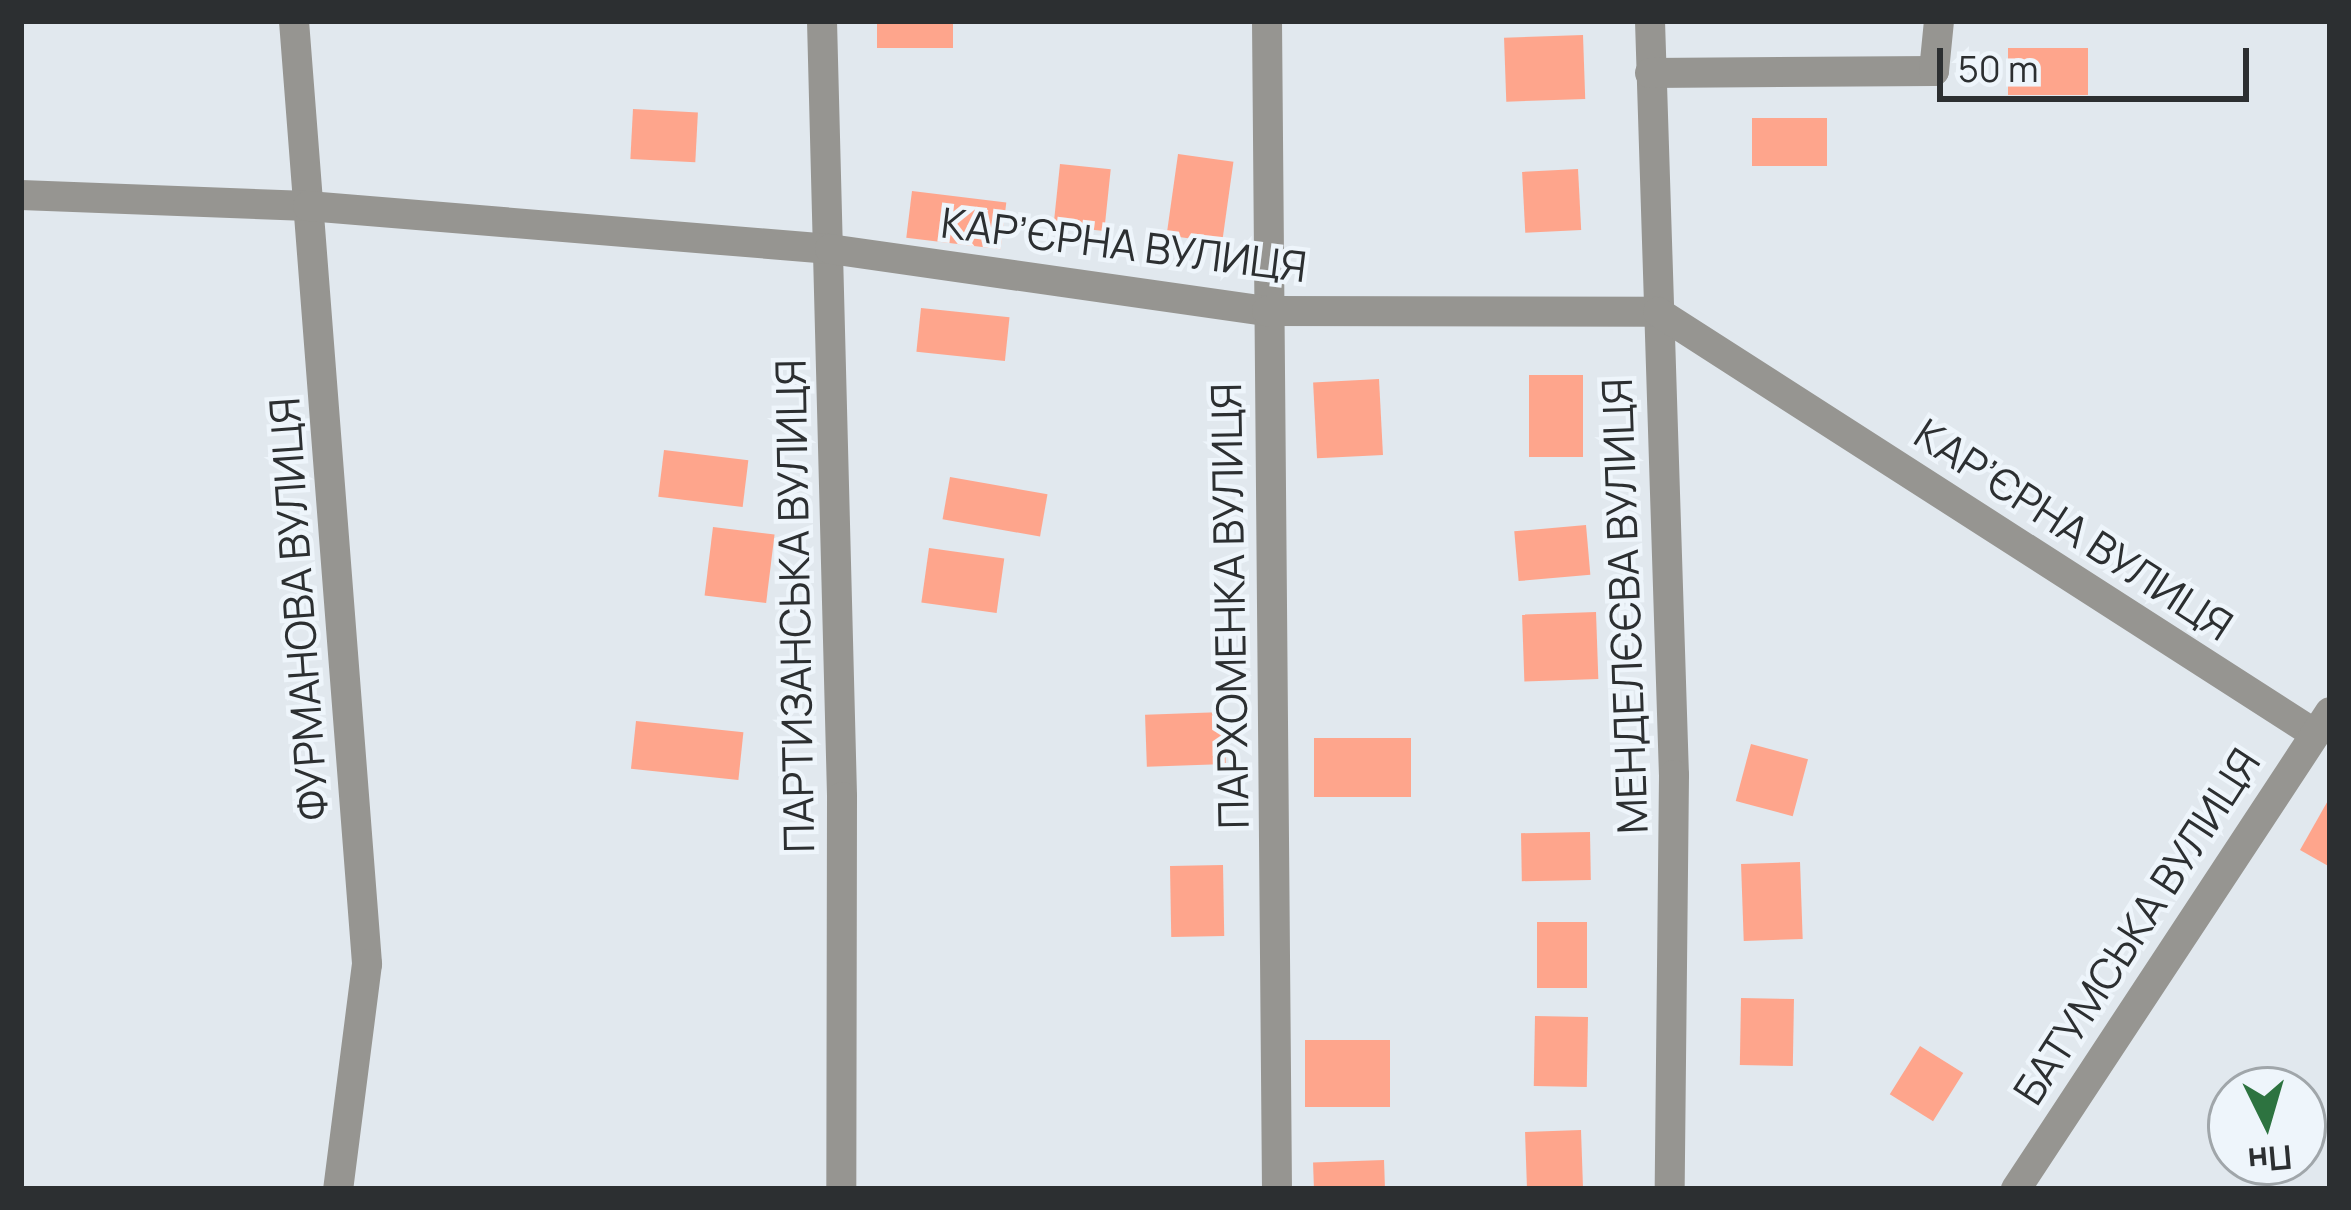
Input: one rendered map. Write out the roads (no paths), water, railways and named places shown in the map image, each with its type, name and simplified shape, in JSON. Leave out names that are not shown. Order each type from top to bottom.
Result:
[{"type":"street","name":"ФУРМАНОВА ВУЛИЦЯ","points":[[294,21],[368,964],[338,1189]]},
{"type":"street","name":"ПАРТИЗАНСЬКА ВУЛИЦЯ","points":[[822,21],[842,797],[841,1189]]},
{"type":"street","name":"ПАРХОМЕНКА ВУЛИЦЯ","points":[[1267,21],[1277,1189]]},
{"type":"street","name":"МЕНДЕЛЄЄВА ВУЛИЦЯ","points":[[1650,21],[1674,775],[1670,1189]]},
{"type":"street","points":[[1650,73],[1934,71],[1939,21]]},
{"type":"street","name":"КАР’ЄРНА ВУЛИЦЯ","points":[[21,195],[308,206],[830,249],[1267,311],[1658,312],[2321,722]]},
{"type":"street","name":"БАТУМСЬКА ВУЛИЦЯ","points":[[2016,1189],[2321,722]]}]
